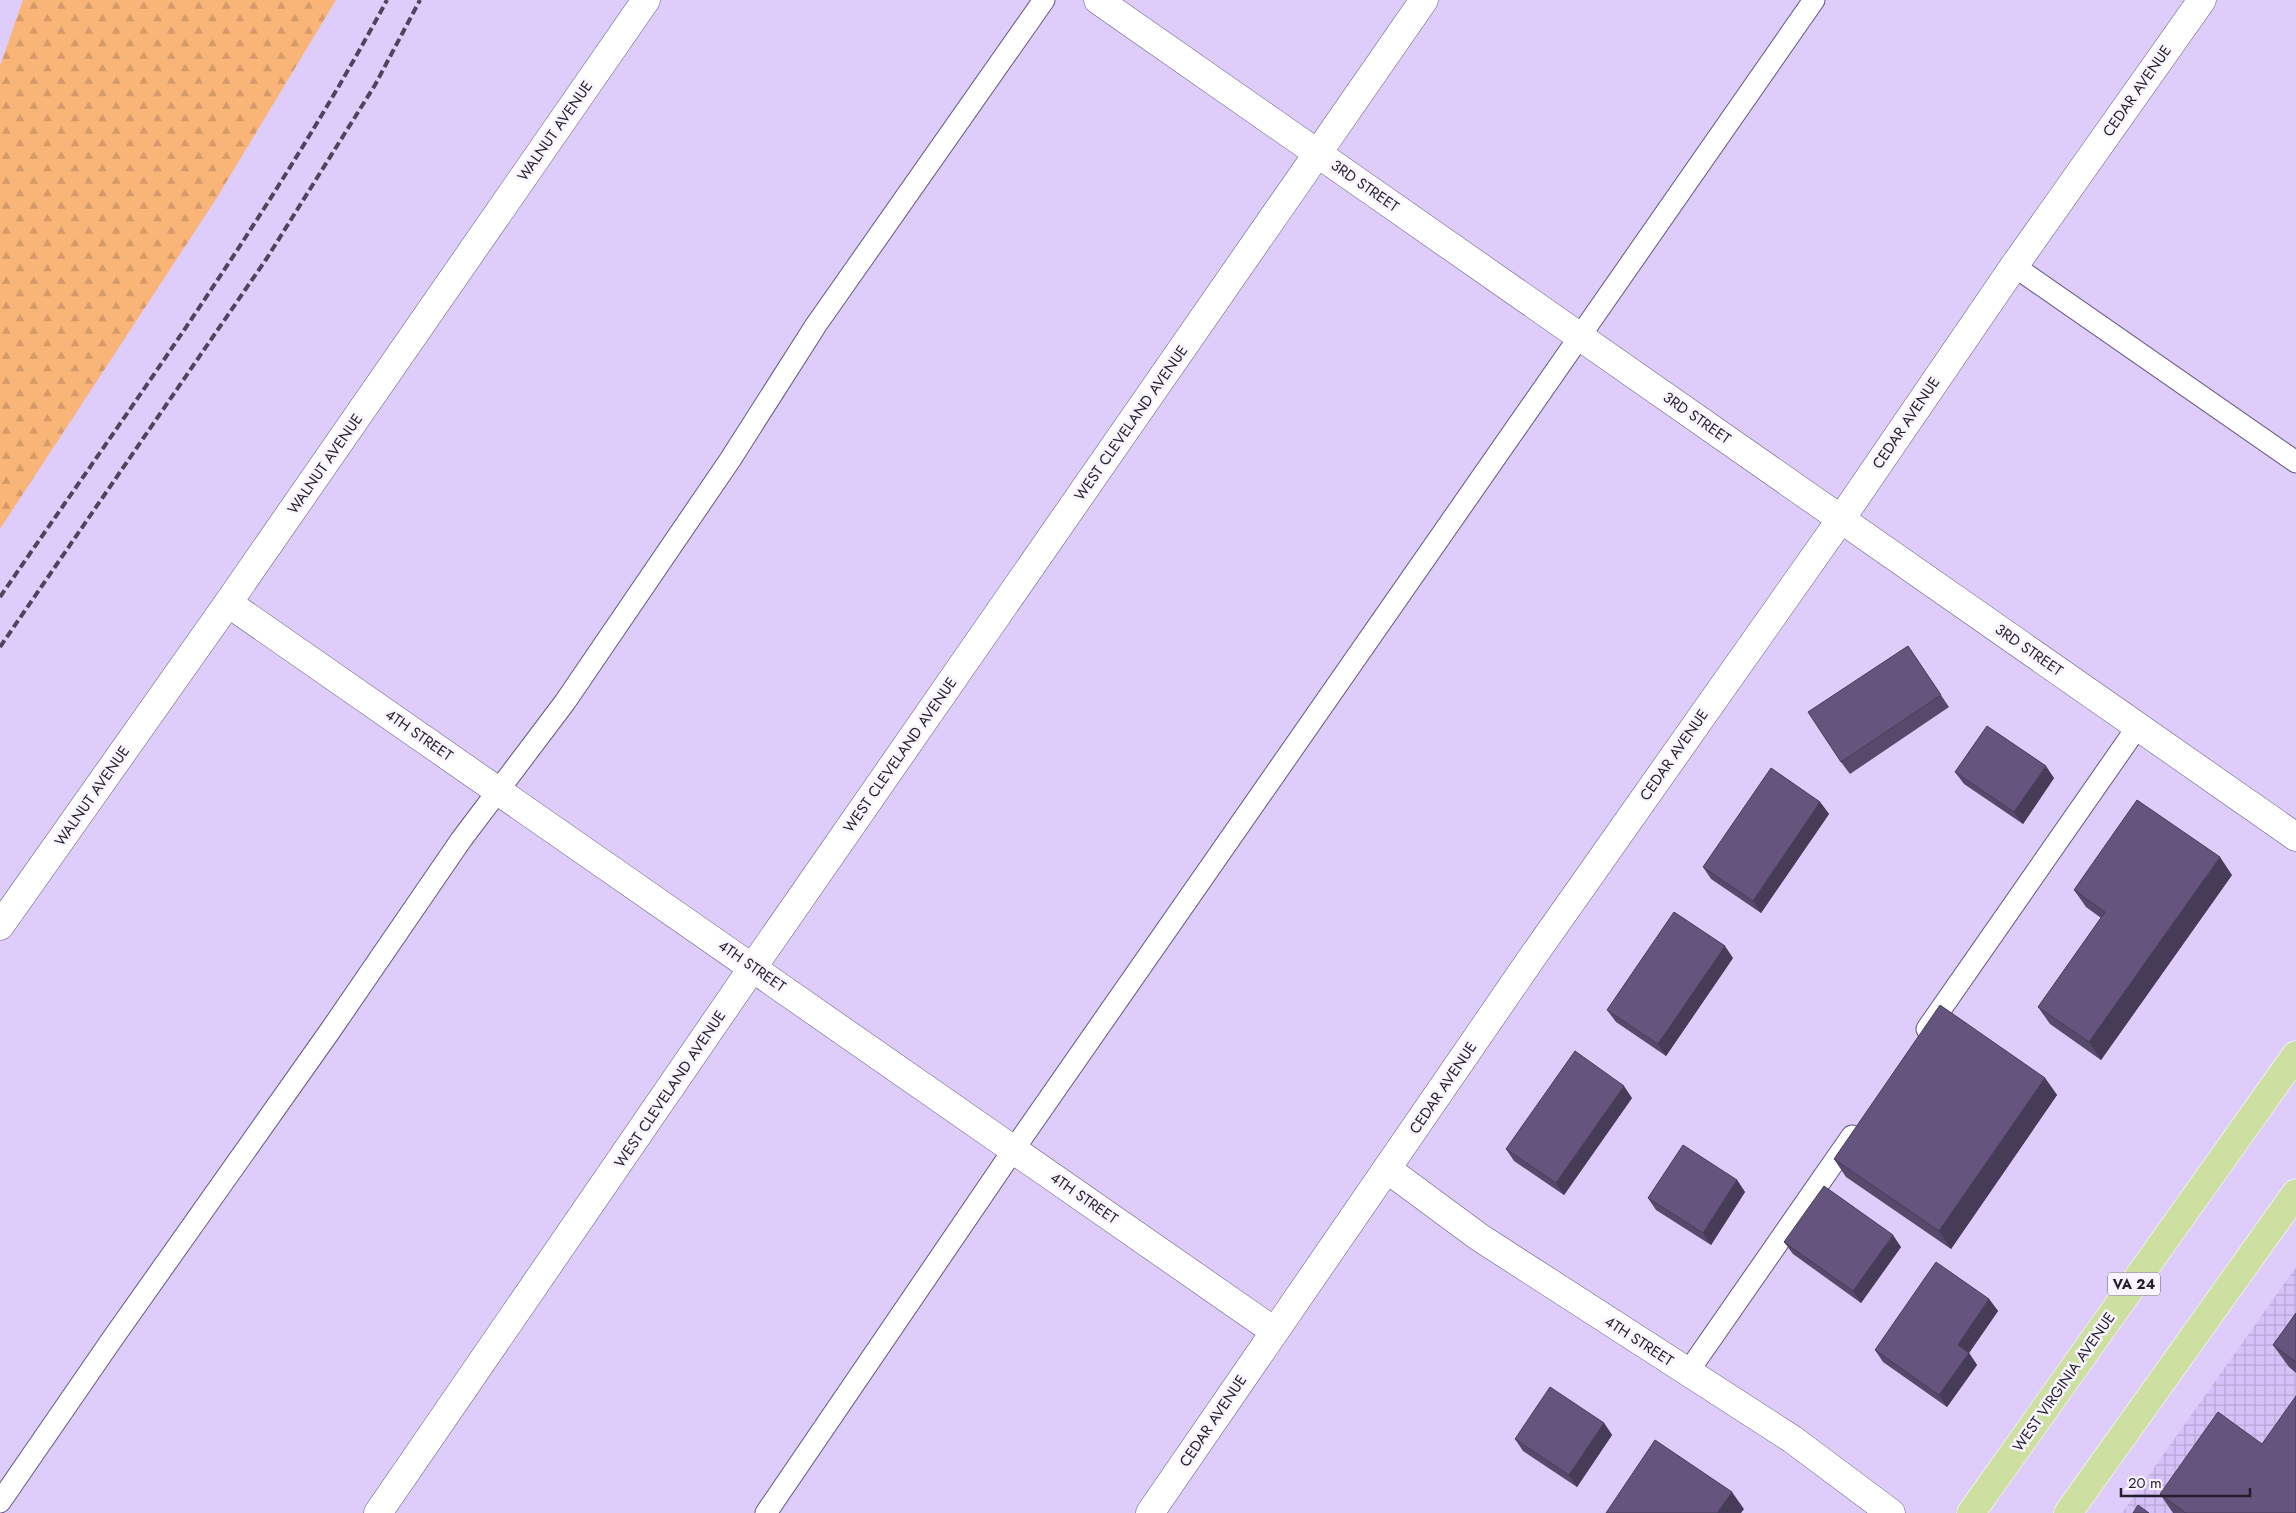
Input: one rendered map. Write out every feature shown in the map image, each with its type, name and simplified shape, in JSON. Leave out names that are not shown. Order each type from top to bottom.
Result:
[{"type":"main road","name":"WEST VIRGINIA AVENUE","points":[[1971,1513],[2296,1055]]},
{"type":"main road","points":[[2068,1513],[2296,1193]]},
{"type":"street","name":"WALNUT AVENUE","points":[[0,926],[228,603],[646,0]]},
{"type":"street","name":"3RD STREET","points":[[1098,0],[2296,837]]},
{"type":"street","name":"WEST CLEVELAND AVENUE","points":[[378,1513],[753,967],[1424,0]]},
{"type":"street","name":"CEDAR AVENUE","points":[[1150,1513],[1531,959],[1841,518],[2014,266],[2202,0]]},
{"type":"street","name":"4TH STREET","points":[[228,603],[1274,1331]]},
{"type":"street","name":"4TH STREET","points":[[1387,1169],[1479,1237],[1792,1439],[1891,1513]]},
{"type":"lane","points":[[0,1502],[113,1338],[330,1031],[461,840],[565,702],[730,460],[816,325],[1044,0]]},
{"type":"lane","points":[[766,1513],[1014,1149],[1814,0]]},
{"type":"lane","points":[[2014,266],[2296,462]]},
{"type":"lane","points":[[1916,1045],[2138,726]]},
{"type":"lane","points":[[1688,1372],[1864,1118]]},
{"type":"shaded area","points":[[2296,1267],[2296,1513],[2122,1513]]},
{"type":"green space","points":[[23,0],[336,0],[216,199],[0,529],[0,66]]},
{"type":"building","points":[[1908,646],[1941,695],[1841,762],[1808,712]]},
{"type":"building","points":[[1987,726],[2046,766],[2014,812],[1955,772]]},
{"type":"building","points":[[1771,768],[1820,802],[1753,901],[1703,867]]},
{"type":"building","points":[[2137,800],[2220,857],[2089,1042],[2038,1007],[2105,912],[2074,890]]},
{"type":"building","points":[[1674,912],[1725,946],[1658,1044],[1607,1010]]},
{"type":"building","points":[[1940,1005],[2045,1078],[1939,1231],[1834,1159]]},
{"type":"building","points":[[1575,1051],[1624,1086],[1556,1183],[1506,1149]]},
{"type":"building","points":[[1683,1145],[1737,1180],[1703,1233],[1648,1198]]},
{"type":"building","points":[[1824,1186],[1893,1235],[1853,1291],[1784,1242]]},
{"type":"building","points":[[1936,1262],[1989,1299],[1958,1345],[1969,1353],[1939,1395],[1875,1350]]},
{"type":"building","points":[[2296,1313],[2296,1362],[2273,1345]]},
{"type":"building","points":[[1550,1387],[1604,1423],[1569,1475],[1515,1439]]},
{"type":"building","points":[[2296,1396],[2296,1513],[2186,1513],[2160,1494],[2218,1412],[2262,1444]]},
{"type":"building","points":[[1655,1440],[1732,1492],[1717,1513],[1606,1513]]},
{"type":"building","points":[[2138,1505],[2149,1513],[2133,1513]]},
{"type":"railway","points":[[0,597],[152,378],[251,229],[344,78],[387,0]]},
{"type":"railway","points":[[0,647],[267,258],[375,85],[420,0]]}]
